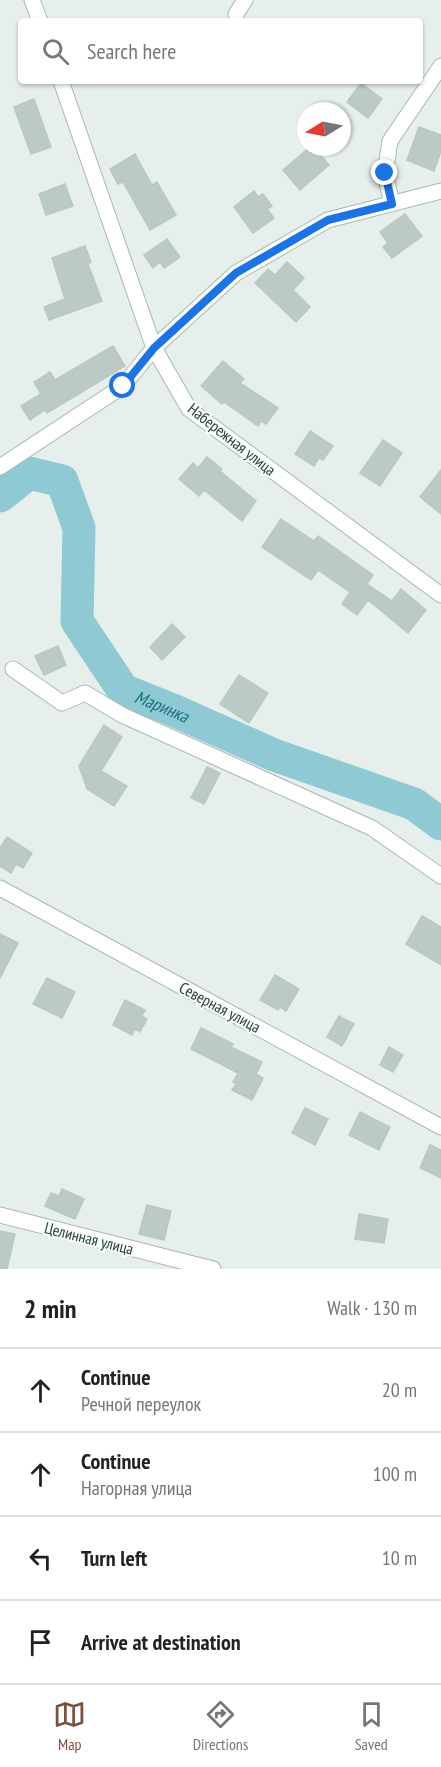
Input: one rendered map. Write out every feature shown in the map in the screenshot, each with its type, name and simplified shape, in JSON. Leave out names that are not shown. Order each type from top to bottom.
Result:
[{"type":"street","points":[[32,0],[39,18]]},
{"type":"street","points":[[236,14],[245,0]]},
{"type":"street","points":[[392,204],[385,173],[390,141],[441,66]]},
{"type":"street","name":"Набережная улица","points":[[62,84],[154,348],[189,409],[441,595]]},
{"type":"street","points":[[0,467],[123,386],[154,348],[236,273],[328,220],[441,191]]},
{"type":"street","points":[[14,669],[62,703],[85,693],[122,715],[372,828],[441,876]]},
{"type":"street","name":"Северная улица","points":[[0,888],[441,1127]]},
{"type":"street","name":"Целинная улица","points":[[0,1215],[213,1269]]},
{"type":"building","points":[[360,84],[382,99],[368,118],[351,105],[351,102],[347,102]]},
{"type":"building","points":[[34,99],[51,147],[31,154],[14,107]]},
{"type":"building","points":[[419,127],[441,135],[441,151],[434,171],[407,160]]},
{"type":"building","points":[[135,154],[152,185],[157,182],[176,215],[150,230],[123,182],[118,184],[110,169]]},
{"type":"building","points":[[299,156],[322,156],[329,165],[300,190],[283,170]]},
{"type":"building","points":[[65,184],[73,206],[46,215],[39,194]]},
{"type":"building","points":[[254,191],[258,197],[263,194],[272,206],[267,209],[274,218],[253,233],[234,207]]},
{"type":"building","points":[[405,214],[422,236],[392,258],[383,247],[388,243],[380,232]]},
{"type":"building","points":[[167,239],[180,257],[164,268],[160,262],[153,268],[144,255]]},
{"type":"building","points":[[85,246],[91,262],[88,264],[102,301],[49,320],[44,307],[65,299],[52,258]]},
{"type":"building","points":[[287,262],[304,278],[293,290],[310,307],[296,322],[255,283],[268,269],[275,275]]},
{"type":"building","points":[[113,346],[125,366],[47,413],[45,410],[30,420],[21,406],[41,394],[34,382],[50,372],[55,380]]},
{"type":"building","points":[[223,361],[244,379],[240,383],[278,408],[266,424],[261,421],[258,426],[224,402],[222,404],[201,386]]},
{"type":"building","points":[[310,431],[333,446],[323,460],[319,458],[314,466],[295,454]]},
{"type":"building","points":[[383,440],[402,453],[380,486],[360,473]]},
{"type":"building","points":[[207,457],[256,501],[242,521],[204,490],[199,496],[179,479],[193,463],[198,468]]},
{"type":"building","points":[[441,470],[441,514],[420,497]]},
{"type":"building","points":[[281,519],[314,541],[318,536],[373,575],[367,584],[392,601],[401,589],[426,610],[408,633],[368,600],[357,615],[342,604],[350,592],[318,570],[311,580],[262,547]]},
{"type":"building","points":[[172,624],[185,637],[162,660],[150,647]]},
{"type":"building","points":[[58,646],[66,665],[44,675],[35,656]]},
{"type":"building","points":[[239,675],[268,693],[249,723],[220,704]]},
{"type":"building","points":[[104,725],[122,737],[101,771],[127,786],[114,806],[87,789],[79,766]]},
{"type":"building","points":[[207,767],[220,773],[204,804],[191,798]]},
{"type":"building","points":[[7,837],[32,853],[23,868],[16,864],[11,873],[0,866],[0,848]]},
{"type":"building","points":[[422,916],[441,927],[441,965],[406,944]]},
{"type":"building","points":[[0,934],[18,943],[0,978]]},
{"type":"building","points":[[275,975],[299,989],[286,1011],[280,1007],[278,1010],[260,1000]]},
{"type":"building","points":[[47,978],[75,992],[62,1018],[33,1004]]},
{"type":"building","points":[[125,1000],[145,1010],[142,1016],[147,1019],[140,1032],[135,1029],[132,1035],[113,1025]]},
{"type":"building","points":[[339,1016],[354,1024],[342,1046],[327,1037]]},
{"type":"building","points":[[201,1028],[233,1044],[231,1047],[262,1062],[256,1074],[263,1078],[252,1100],[232,1090],[238,1073],[191,1049]]},
{"type":"building","points":[[389,1047],[403,1055],[393,1072],[380,1065]]},
{"type":"building","points":[[305,1108],[328,1119],[315,1145],[292,1133]]},
{"type":"building","points":[[360,1112],[390,1127],[379,1150],[349,1135]]},
{"type":"building","points":[[430,1145],[441,1150],[441,1178],[420,1168]]},
{"type":"building","points":[[62,1189],[84,1199],[75,1219],[45,1206],[51,1193],[59,1196]]},
{"type":"building","points":[[147,1205],[171,1211],[164,1240],[139,1234]]},
{"type":"building","points":[[359,1214],[388,1219],[384,1243],[355,1239]]},
{"type":"building","points":[[0,1231],[15,1234],[7,1269],[0,1269]]},
{"type":"waterway","name":"Маринка","points":[[0,496],[29,473],[62,481],[79,528],[77,621],[123,690],[274,755],[414,804],[441,824]]},
{"type":"route","points":[[123,386],[154,348],[236,273],[328,220],[392,204],[385,173]]}]
